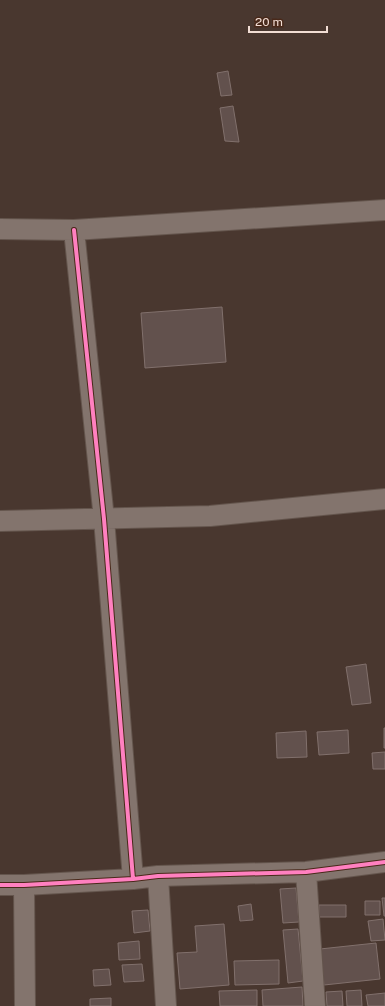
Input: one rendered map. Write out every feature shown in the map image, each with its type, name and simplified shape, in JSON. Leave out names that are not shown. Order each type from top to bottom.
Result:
[{"type":"street","points":[[0,229],[74,230],[385,210]]},
{"type":"street","points":[[74,230],[104,519],[133,879]]},
{"type":"street","points":[[0,521],[210,516],[385,499]]},
{"type":"street","points":[[0,885],[133,879],[158,876],[306,872],[385,862]]},
{"type":"street","points":[[306,872],[315,1006]]},
{"type":"street","points":[[158,876],[166,1006]]},
{"type":"street","points":[[24,885],[25,1006]]},
{"type":"building","points":[[228,71],[232,95],[221,96],[217,73]]},
{"type":"building","points":[[233,106],[239,142],[225,141],[220,108]]},
{"type":"building","points":[[222,307],[226,362],[145,368],[141,313]]},
{"type":"building","points":[[366,664],[371,703],[352,705],[346,667]]},
{"type":"building","points":[[385,728],[385,748],[384,748]]},
{"type":"building","points":[[348,730],[349,753],[319,755],[317,732]]},
{"type":"building","points":[[306,731],[307,757],[277,758],[276,733]]},
{"type":"building","points":[[385,752],[385,769],[373,769],[372,753]]},
{"type":"building","points":[[296,888],[299,922],[283,923],[280,889]]},
{"type":"building","points":[[382,898],[385,898],[385,916],[384,916]]},
{"type":"building","points":[[365,901],[380,901],[380,915],[365,915]]},
{"type":"building","points":[[251,904],[253,920],[240,921],[238,906]]},
{"type":"building","points":[[319,905],[346,905],[346,917],[319,917]]},
{"type":"building","points":[[148,910],[150,931],[134,933],[132,911]]},
{"type":"building","points":[[383,919],[385,940],[371,941],[368,921]]},
{"type":"building","points":[[224,924],[229,985],[180,989],[177,953],[197,952],[195,926]]},
{"type":"building","points":[[298,929],[303,981],[288,983],[283,930]]},
{"type":"building","points":[[139,941],[140,959],[119,960],[118,943]]},
{"type":"building","points":[[376,943],[380,979],[324,985],[320,949]]},
{"type":"building","points":[[279,960],[279,984],[235,985],[234,961]]},
{"type":"building","points":[[142,964],[144,981],[124,982],[122,965]]},
{"type":"building","points":[[109,969],[111,985],[94,986],[93,970]]},
{"type":"building","points":[[302,987],[303,1006],[263,1006],[262,990]]},
{"type":"building","points":[[257,990],[257,1006],[220,1006],[219,991]]},
{"type":"building","points":[[361,990],[362,1006],[347,1006],[346,991]]},
{"type":"building","points":[[342,991],[343,1006],[327,1006],[326,992]]},
{"type":"building","points":[[385,993],[385,1006],[368,1006],[366,995]]},
{"type":"building","points":[[111,998],[111,1006],[90,1006],[90,999]]},
{"type":"cycle path","points":[[74,230],[104,519],[133,879]]},
{"type":"cycle path","points":[[0,885],[133,879],[158,876],[306,872],[385,862]]}]
